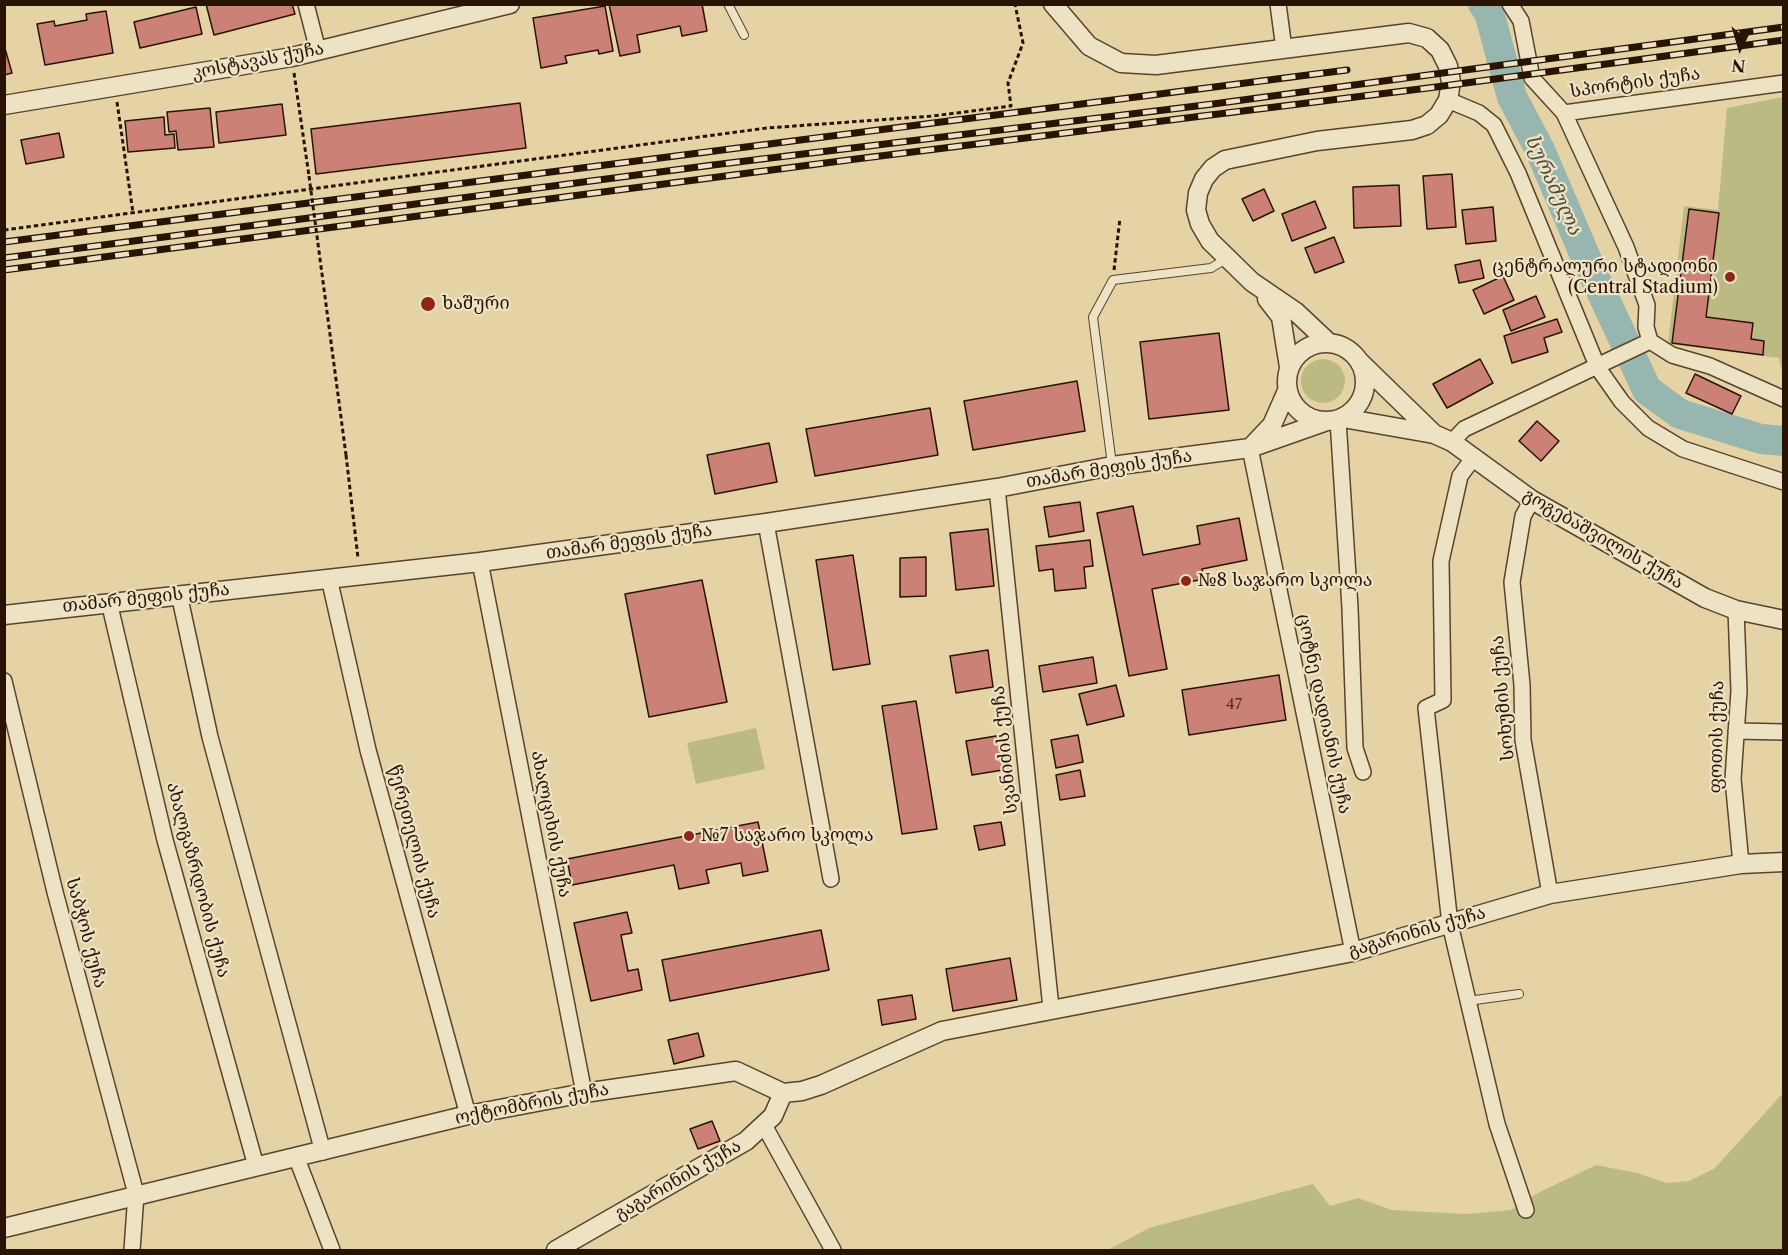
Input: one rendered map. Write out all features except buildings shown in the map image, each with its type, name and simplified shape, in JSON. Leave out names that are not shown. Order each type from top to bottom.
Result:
[{"type":"street","points":[[306,4],[318,51]]},
{"type":"street","name":"კოსტავას ქუჩა","points":[[4,105],[292,57],[510,4]]},
{"type":"street","points":[[1053,4],[1089,46],[1120,63],[1156,65],[1409,33],[1427,38],[1440,50],[1448,66],[1451,82],[1448,100],[1439,115],[1427,125],[1412,130],[1317,141],[1225,160],[1213,168],[1204,179],[1198,193],[1196,210],[1200,224],[1226,259],[1252,282],[1296,312],[1329,343],[1346,349],[1359,361],[1365,374],[1365,387],[1354,410],[1335,420],[1311,419],[1300,412],[1287,391]]},
{"type":"street","points":[[1278,4],[1284,49]]},
{"type":"street","points":[[1518,7],[1532,78],[1564,113],[1626,247],[1647,305],[1646,342]]},
{"type":"street","name":"სპორტის ქუჩა","points":[[1564,113],[1784,83]]},
{"type":"street","points":[[1448,100],[1479,113],[1494,125],[1518,173],[1600,366],[1622,402],[1648,428],[1683,449],[1784,482]]},
{"type":"street","points":[[1250,448],[1272,425],[1287,391],[1289,367],[1281,317],[1252,282]]},
{"type":"street","points":[[1452,442],[1464,429],[1600,366],[1646,342]]},
{"type":"street","points":[[1646,342],[1672,355],[1710,366],[1784,399]]},
{"type":"street","points":[[1289,367],[1305,348],[1329,343]]},
{"type":"street","name":"გოგებაშვილის ქუჩა","points":[[1359,361],[1434,434]]},
{"type":"street","points":[[1335,420],[1350,609],[1354,748],[1363,772]]},
{"type":"street","name":"თამარ მეფის ქუჩა","points":[[4,615],[480,562],[766,523],[997,488],[1112,466],[1250,448],[1335,420]]},
{"type":"street","name":"გოგებაშვილის ქუჩა","points":[[1335,420],[1434,434],[1452,442],[1532,500],[1705,598],[1736,610],[1784,620]]},
{"type":"street","name":"ცოტნე დადიანის ქუჩა","points":[[1250,448],[1353,952]]},
{"type":"street","points":[[1474,457],[1460,476],[1441,561],[1443,700],[1426,708],[1450,924],[1497,1124],[1526,1210]]},
{"type":"street","name":"სვანიძის ქუჩა","points":[[997,488],[1051,1008]]},
{"type":"street","name":"სოხუმის ქუჩა","points":[[1532,500],[1523,516],[1512,582],[1522,685],[1523,740],[1550,894]]},
{"type":"street","points":[[766,523],[831,879]]},
{"type":"street","name":"ახალციხის ქუჩა","points":[[480,562],[584,1093]]},
{"type":"street","name":"წერეთელის ქუჩა","points":[[329,578],[368,750],[468,1115]]},
{"type":"street","points":[[179,594],[210,737],[323,1152]]},
{"type":"street","name":"ახალგაზრდობის ქუჩა","points":[[110,602],[165,840],[256,1166]]},
{"type":"street","name":"ფოთის ქუჩა","points":[[1736,610],[1739,691],[1733,779],[1741,864]]},
{"type":"street","name":"საბჭოს ქუჩა","points":[[4,681],[55,892],[136,1194],[132,1251]]},
{"type":"street","points":[[1736,731],[1784,732]]},
{"type":"street","name":"გაგარინის ქუჩა","points":[[1051,1008],[1353,952],[1550,894],[1741,864],[1784,862]]},
{"type":"street","points":[[783,1093],[821,1085],[942,1031],[1051,1008]]},
{"type":"street","name":"ოქტომბრის ქუჩა","points":[[4,1228],[136,1194],[256,1166],[297,1159],[468,1115],[584,1093],[736,1071],[783,1093]]},
{"type":"street","name":"გაგარინის ქუჩა","points":[[556,1251],[746,1141],[765,1127],[773,1116],[783,1093]]},
{"type":"street","points":[[765,1127],[833,1251]]},
{"type":"street","points":[[297,1159],[332,1251]]},
{"type":"lane","points":[[728,4],[744,35]]},
{"type":"lane","points":[[1112,466],[1093,316],[1113,280],[1211,268],[1226,259]]},
{"type":"lane","points":[[1468,1001],[1519,994]]},
{"type":"path","points":[[4,230],[767,128],[933,116],[1011,106],[1008,83],[1023,43],[1014,4]]},
{"type":"path","points":[[292,57],[360,575]]},
{"type":"path","points":[[115,87],[133,213]]},
{"type":"path","points":[[1113,280],[1120,218]]},
{"type":"shaded area","name":"ცენტრალური სტადიონი (Central Stadium)","points":[[1783,97],[1783,376],[1779,358],[1668,344],[1684,206],[1718,210],[1727,108]]},
{"type":"shaded area","points":[[1323,359],[1338,366],[1345,381],[1338,396],[1323,403],[1308,396],[1301,381],[1308,366]]},
{"type":"shaded area","points":[[756,728],[765,769],[696,784],[687,743]]},
{"type":"shaded area","points":[[1783,1093],[1783,1250],[1108,1250],[1149,1228],[1313,1184],[1330,1206],[1358,1198],[1392,1210],[1467,1214],[1511,1210],[1536,1194],[1596,1165],[1637,1173],[1667,1183],[1689,1181],[1715,1168]]},
{"type":"waterway","name":"სურამულა","points":[[1483,4],[1489,12],[1512,97],[1540,150],[1589,265],[1647,390],[1680,414],[1761,439],[1784,441]]},
{"type":"railway","points":[[4,258],[713,165],[1213,104],[1784,27]]},
{"type":"railway","points":[[4,270],[856,159],[1436,87],[1784,40]]},
{"type":"railway","points":[[4,242],[1347,70]]},
{"type":"place","name":"ცენტრალური სტადიონი (Central Stadium)","points":[[1730,277]]},
{"type":"place","name":"ხაშური","points":[[428,304]]},
{"type":"place","name":"№8 საჯარო სკოლა","points":[[1186,581]]},
{"type":"place","name":"№7 საჯარო სკოლა","points":[[689,836]]}]
